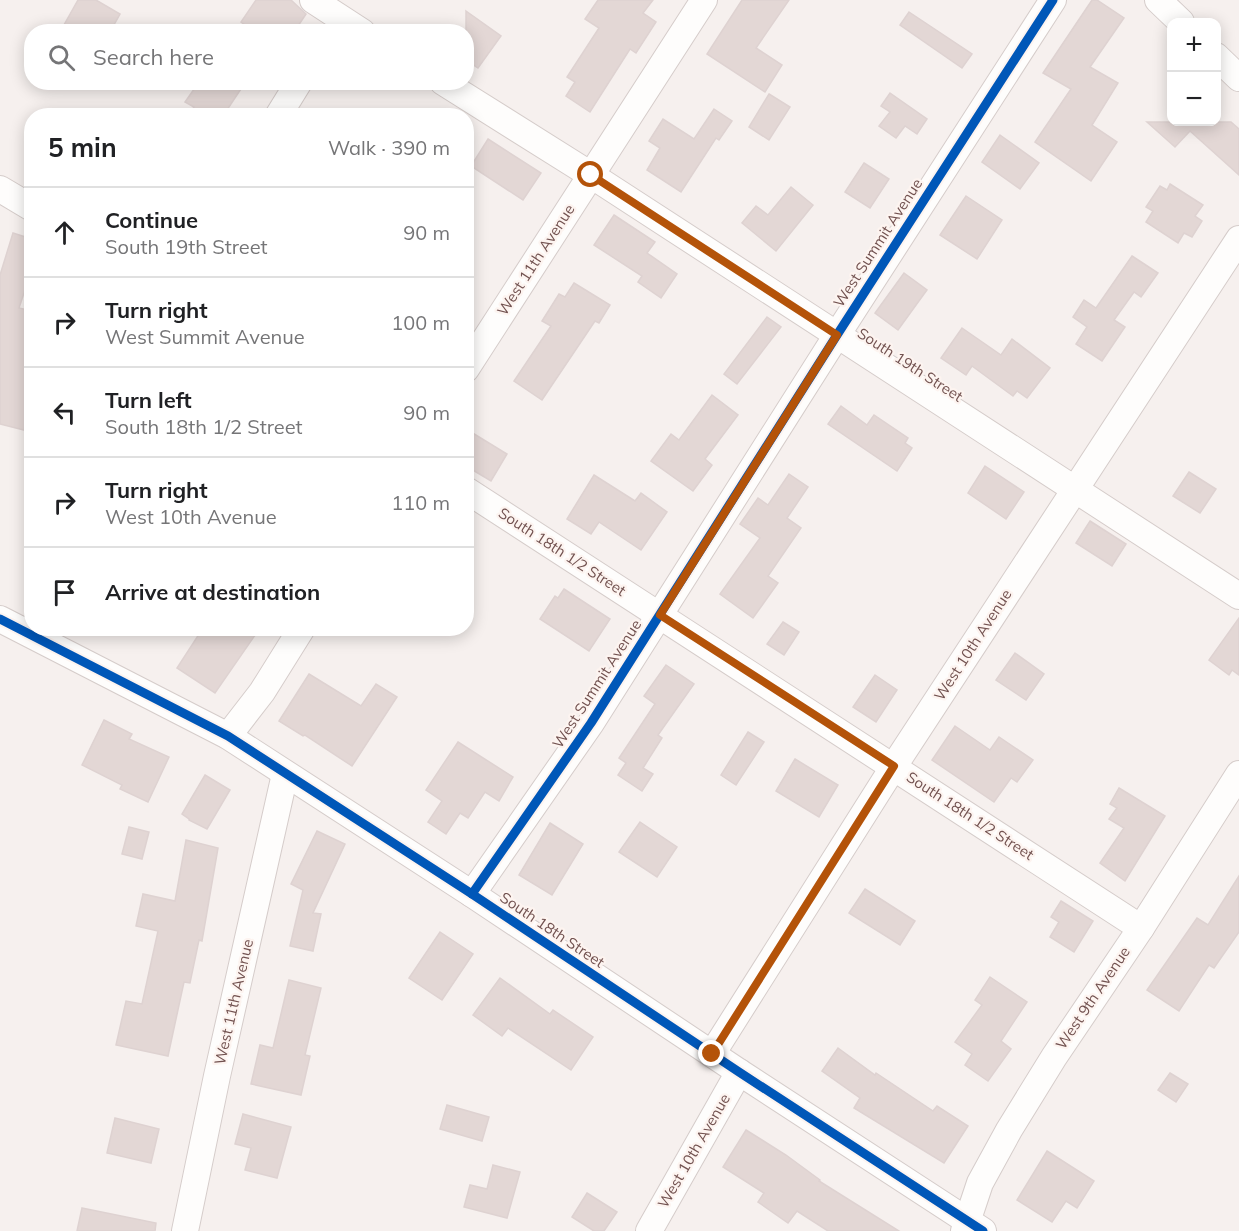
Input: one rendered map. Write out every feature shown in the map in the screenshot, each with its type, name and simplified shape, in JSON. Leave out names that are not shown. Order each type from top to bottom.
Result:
[{"type":"street","points":[[313,0],[341,16]]},
{"type":"street","name":"West 11th Avenue","points":[[474,357],[704,0]]},
{"type":"street","name":"West Summit Avenue","points":[[472,894],[591,723],[1053,0]]},
{"type":"street","points":[[1158,0],[1177,18]]},
{"type":"street","points":[[283,108],[294,90]]},
{"type":"street","name":"South 19th Street","points":[[456,90],[591,175],[1239,596]]},
{"type":"street","points":[[0,189],[24,203]]},
{"type":"street","name":"West 10th Avenue","points":[[712,1054],[894,766],[1239,239]]},
{"type":"street","name":"South 18th 1/2 Street","points":[[474,495],[1141,927]]},
{"type":"street","name":"South 18th Street","points":[[0,619],[24,631]]},
{"type":"street","name":"South 18th Street","points":[[33,636],[228,736],[472,894],[971,1228]]},
{"type":"street","points":[[228,736],[262,692],[297,636]]},
{"type":"street","name":"West 11th Avenue","points":[[185,1231],[217,1076],[285,774]]},
{"type":"street","name":"West 9th Avenue","points":[[971,1228],[980,1183],[1009,1130],[1054,1057],[1239,774]]},
{"type":"street","name":"West 10th Avenue","points":[[649,1231],[739,1072]]},
{"type":"building","points":[[78,0],[96,0],[120,14],[114,24],[64,24]]},
{"type":"building","points":[[256,0],[291,0],[306,14],[299,24],[244,24],[241,22]]},
{"type":"building","points":[[598,0],[653,0],[643,13],[656,22],[636,53],[630,49],[590,112],[566,96],[575,82],[567,77],[599,28],[585,19]]},
{"type":"building","points":[[742,0],[789,0],[756,48],[782,65],[765,92],[707,54]]},
{"type":"building","points":[[1092,0],[1097,0],[1124,18],[1090,67],[1118,83],[1092,125],[1117,142],[1091,181],[1035,142],[1071,89],[1043,73]]},
{"type":"building","points":[[466,11],[501,36],[478,68],[474,65],[474,24],[466,24]]},
{"type":"building","points":[[909,12],[972,54],[962,68],[900,25]]},
{"type":"building","points":[[193,90],[240,90],[228,108],[193,108],[185,102]]},
{"type":"building","points":[[890,93],[927,119],[917,134],[905,126],[896,138],[879,126],[890,112],[881,106]]},
{"type":"building","points":[[769,94],[790,107],[769,140],[749,127]]},
{"type":"building","points":[[714,109],[732,121],[719,140],[716,138],[681,192],[647,170],[660,148],[649,141],[663,119],[694,139]]},
{"type":"building","points":[[1147,122],[1167,122],[1167,126],[1221,126],[1221,122],[1231,122],[1239,129],[1239,175],[1190,131],[1175,147]]},
{"type":"building","points":[[1000,135],[1039,163],[1020,189],[982,162]]},
{"type":"building","points":[[488,139],[541,173],[523,200],[474,168],[474,161]]},
{"type":"building","points":[[864,163],[889,179],[870,208],[845,192]]},
{"type":"building","points":[[1170,184],[1203,205],[1195,216],[1202,221],[1192,237],[1184,233],[1178,243],[1146,222],[1153,211],[1146,207],[1160,186],[1167,190]]},
{"type":"building","points":[[791,187],[813,205],[776,251],[742,223],[756,206],[768,215]]},
{"type":"building","points":[[966,196],[1002,220],[977,259],[940,235]]},
{"type":"building","points":[[614,215],[655,242],[647,253],[677,274],[661,298],[638,282],[642,276],[594,245]]},
{"type":"building","points":[[13,233],[24,236],[24,293],[19,308],[24,309],[24,430],[0,424],[0,275]]},
{"type":"building","points":[[1132,256],[1158,273],[1141,297],[1134,292],[1114,320],[1125,327],[1102,361],[1076,344],[1087,327],[1073,317],[1084,300],[1096,308]]},
{"type":"building","points":[[904,273],[927,290],[898,330],[875,313]]},
{"type":"building","points":[[574,283],[610,305],[599,323],[595,321],[542,400],[514,381],[551,326],[542,321],[559,294],[565,297]]},
{"type":"building","points":[[767,317],[781,327],[737,384],[724,374]]},
{"type":"building","points":[[962,328],[1001,355],[1012,339],[1050,368],[1027,398],[1017,391],[1013,396],[972,366],[966,375],[941,358]]},
{"type":"building","points":[[712,395],[738,415],[705,459],[712,465],[693,491],[651,461],[671,434],[679,440]]},
{"type":"building","points":[[841,406],[867,425],[874,415],[908,438],[905,443],[912,448],[897,471],[828,424]]},
{"type":"building","points":[[474,434],[507,454],[491,481],[474,471]]},
{"type":"building","points":[[985,466],[1024,492],[1006,519],[968,493]]},
{"type":"building","points":[[1189,472],[1216,489],[1200,513],[1173,496]]},
{"type":"building","points":[[789,474],[808,487],[787,518],[801,528],[768,576],[778,583],[753,618],[720,594],[760,538],[740,524],[758,498],[768,505]]},
{"type":"building","points":[[594,475],[635,501],[641,493],[667,512],[641,550],[599,522],[591,534],[567,519]]},
{"type":"building","points":[[1090,521],[1126,544],[1112,566],[1076,543]]},
{"type":"building","points":[[564,589],[610,619],[589,651],[540,619],[555,596],[558,598]]},
{"type":"building","points":[[1239,618],[1239,675],[1232,670],[1229,675],[1209,660]]},
{"type":"building","points":[[783,622],[799,632],[784,655],[767,644]]},
{"type":"building","points":[[198,636],[254,636],[215,693],[177,668]]},
{"type":"building","points":[[1015,653],[1044,674],[1026,700],[996,680]]},
{"type":"building","points":[[666,665],[694,684],[658,735],[662,738],[643,768],[653,774],[642,791],[618,775],[626,763],[619,758],[655,704],[644,696]]},
{"type":"building","points":[[309,674],[361,706],[376,684],[397,697],[352,766],[279,721]]},
{"type":"building","points":[[875,675],[897,690],[876,722],[853,707]]},
{"type":"building","points":[[104,720],[132,734],[129,739],[169,757],[148,802],[120,789],[122,785],[82,765]]},
{"type":"building","points":[[955,726],[990,750],[999,737],[1033,760],[1017,782],[1011,778],[994,802],[932,760]]},
{"type":"building","points":[[748,732],[764,742],[736,785],[721,775]]},
{"type":"building","points":[[458,742],[513,777],[499,801],[485,792],[468,818],[460,813],[446,834],[428,822],[442,801],[426,790]]},
{"type":"building","points":[[795,759],[838,785],[819,817],[776,791]]},
{"type":"building","points":[[205,775],[230,790],[207,829],[182,814]]},
{"type":"building","points":[[1119,788],[1165,816],[1125,881],[1100,863],[1124,828],[1109,819],[1117,808],[1110,804]]},
{"type":"building","points":[[640,822],[677,847],[657,877],[619,852]]},
{"type":"building","points":[[550,823],[583,844],[552,895],[519,875]]},
{"type":"building","points":[[129,827],[149,832],[142,859],[122,854]]},
{"type":"building","points":[[317,831],[345,844],[313,913],[321,914],[313,951],[290,946],[303,890],[291,884]]},
{"type":"building","points":[[186,840],[218,848],[202,941],[199,940],[190,983],[184,982],[168,1056],[116,1045],[126,1001],[142,1004],[158,931],[136,926],[143,894],[175,901]]},
{"type":"building","points":[[1239,876],[1239,932],[1214,968],[1209,965],[1179,1011],[1147,990],[1197,918],[1208,925]]},
{"type":"building","points":[[865,889],[915,921],[900,945],[849,913]]},
{"type":"building","points":[[1061,901],[1093,921],[1074,952],[1050,937],[1059,922],[1051,917]]},
{"type":"building","points":[[440,932],[473,954],[442,1000],[409,978]]},
{"type":"building","points":[[990,977],[1027,1002],[1001,1041],[1011,1049],[988,1081],[965,1065],[972,1054],[955,1042],[982,1005],[975,1000]]},
{"type":"building","points":[[500,978],[550,1014],[553,1010],[593,1037],[571,1070],[508,1028],[502,1036],[473,1015]]},
{"type":"building","points":[[289,980],[321,988],[305,1055],[310,1056],[301,1095],[251,1084],[260,1045],[273,1048]]},
{"type":"building","points":[[838,1048],[875,1075],[876,1073],[933,1111],[937,1106],[968,1126],[944,1163],[854,1108],[860,1098],[822,1071]]},
{"type":"building","points":[[1170,1073],[1188,1084],[1176,1102],[1158,1090]]},
{"type":"building","points":[[447,1105],[489,1117],[482,1141],[440,1129]]},
{"type":"building","points":[[243,1114],[291,1127],[277,1178],[245,1170],[251,1148],[235,1144]]},
{"type":"building","points":[[115,1118],[159,1129],[151,1163],[107,1153]]},
{"type":"building","points":[[746,1130],[786,1155],[819,1181],[899,1231],[828,1231],[797,1211],[788,1223],[758,1202],[764,1193],[723,1167]]},
{"type":"building","points":[[1047,1151],[1094,1181],[1077,1208],[1066,1201],[1052,1222],[1017,1200]]},
{"type":"building","points":[[493,1165],[520,1172],[507,1218],[464,1207],[470,1185],[487,1189]]},
{"type":"building","points":[[587,1193],[617,1212],[604,1231],[594,1231],[572,1217]]},
{"type":"building","points":[[82,1208],[156,1223],[155,1231],[77,1231]]},
{"type":"cycle path","points":[[472,894],[591,723],[1053,0]]},
{"type":"cycle path","points":[[0,619],[24,631]]},
{"type":"cycle path","points":[[33,636],[228,736],[983,1231]]},
{"type":"route","points":[[591,175],[837,335],[660,615],[894,766],[712,1054]]}]
